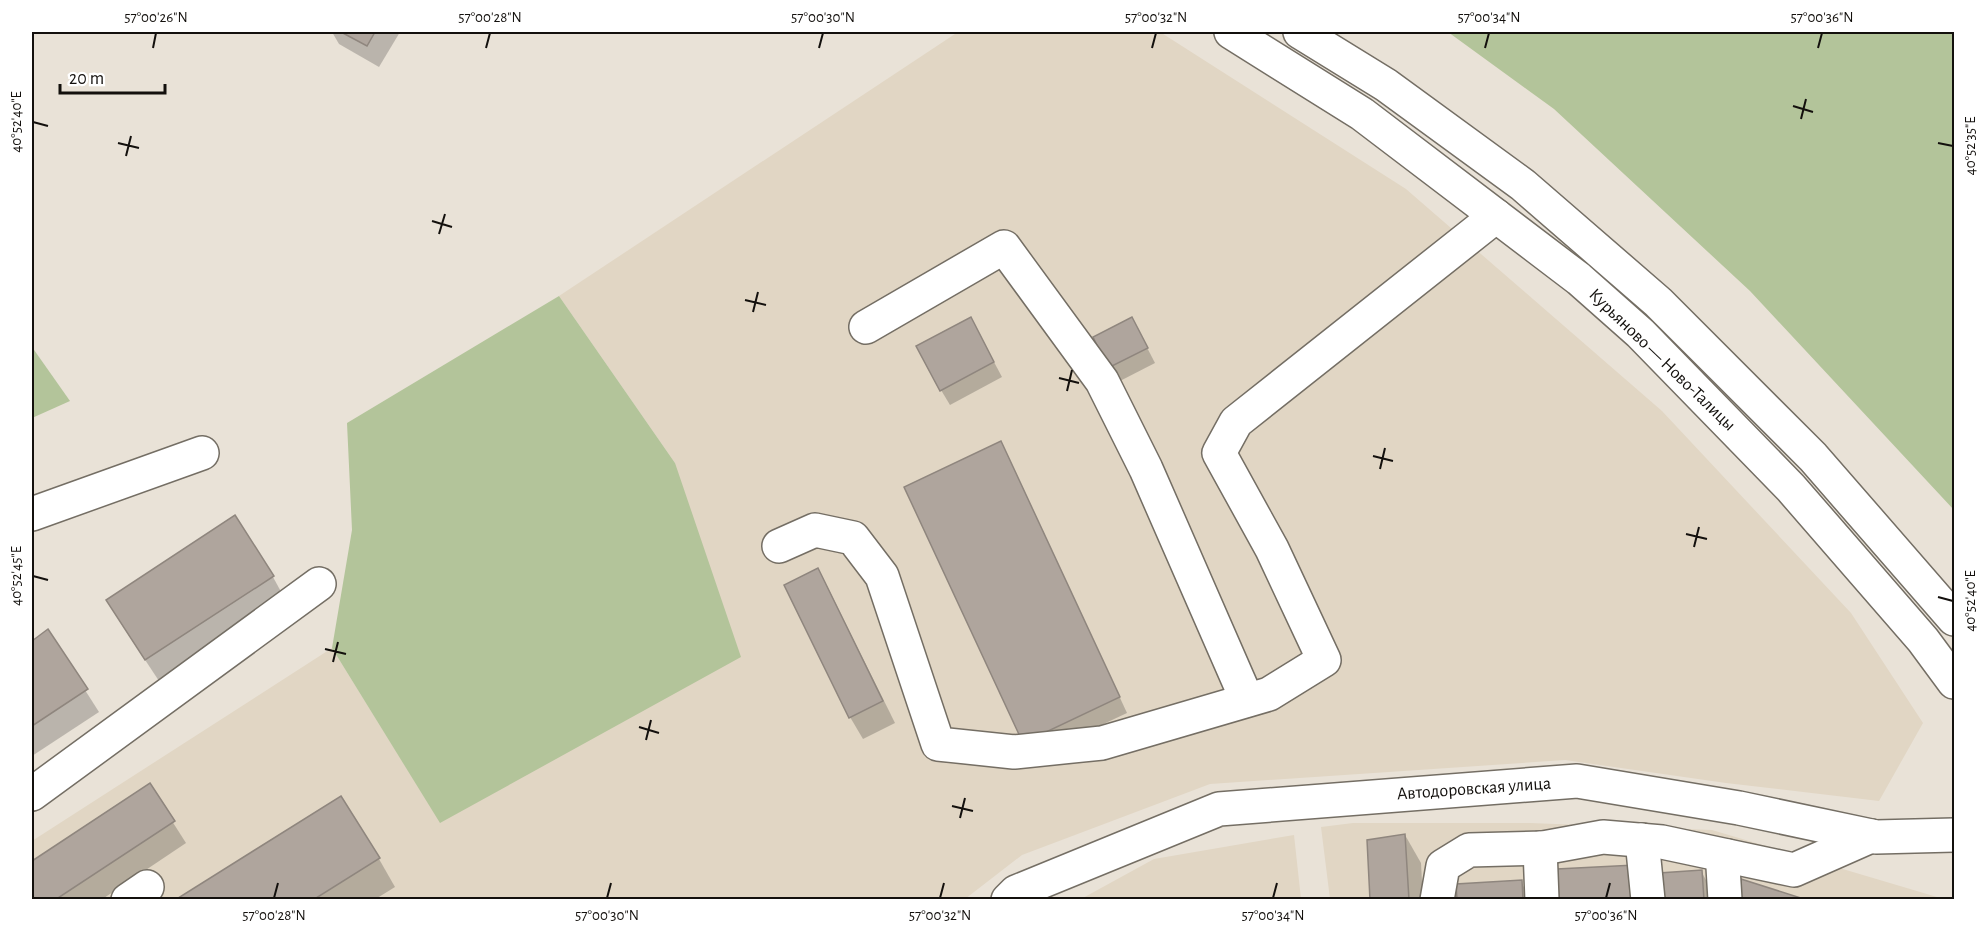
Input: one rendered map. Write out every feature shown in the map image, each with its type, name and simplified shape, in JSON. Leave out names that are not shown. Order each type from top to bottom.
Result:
[{"type":"main road","name":"Курьяново — Ново-Талицы","points":[[1231,32],[1362,114],[1579,279],[1640,333],[1791,488],[1923,640],[1954,682]]},
{"type":"main road","name":"Курьяново — Ново-Талицы","points":[[1300,32],[1386,86],[1523,185],[1658,302],[1813,457],[1954,619]]},
{"type":"main road","points":[[779,546],[815,530],[853,538],[882,576],[938,744],[1014,752],[1102,743],[1269,694],[1324,660],[1272,549],[1219,453],[1236,422],[1497,216]]},
{"type":"main road","points":[[866,327],[1004,247],[1102,381],[1146,469],[1247,700]]},
{"type":"main road","points":[[32,514],[202,453]]},
{"type":"main road","points":[[32,794],[319,584]]},
{"type":"main road","name":"Автодоровская улица","points":[[1008,900],[1016,892],[1219,809],[1577,781],[1739,808],[1871,836],[1954,836]]},
{"type":"main road","points":[[1437,900],[1443,866],[1468,850],[1540,848],[1602,837],[1662,842],[1794,870],[1871,836]]},
{"type":"main road","points":[[1642,840],[1648,900]]},
{"type":"main road","points":[[1540,848],[1542,900]]},
{"type":"main road","points":[[1725,900],[1723,867],[1727,856]]},
{"type":"shaded area","points":[[958,32],[1160,32],[1406,189],[1662,411],[1851,613],[1923,723],[1879,801],[1726,783],[1565,760],[1210,784],[1022,855],[965,899],[32,900],[32,841],[332,648],[440,822],[675,463],[559,296]]},
{"type":"shaded area","points":[[1353,823],[1530,823],[1712,830],[1937,897],[1937,899],[1330,899],[1321,827]]},
{"type":"shaded area","points":[[1294,835],[1301,899],[1081,899],[1154,859]]},
{"type":"green space","points":[[1448,32],[1954,32],[1954,510],[1750,291],[1554,109]]},
{"type":"green space","points":[[559,296],[675,463],[741,657],[440,823],[332,648],[352,530],[347,423]]},
{"type":"green space","points":[[32,347],[70,401],[32,418]]},
{"type":"building","points":[[341,32],[375,32],[367,46]]},
{"type":"building","points":[[971,317],[994,362],[940,391],[916,346]]},
{"type":"building","points":[[1132,317],[1148,348],[1108,368],[1093,337]]},
{"type":"building","points":[[1001,441],[1120,697],[1023,743],[904,487]]},
{"type":"building","points":[[235,515],[274,576],[145,660],[106,600]]},
{"type":"building","points":[[818,568],[883,701],[849,718],[784,585]]},
{"type":"building","points":[[48,629],[88,689],[32,726],[32,641]]},
{"type":"building","points":[[150,783],[175,821],[55,900],[32,900],[32,861]]},
{"type":"building","points":[[341,796],[380,858],[313,900],[175,900]]},
{"type":"building","points":[[1405,834],[1409,900],[1370,900],[1367,840]]},
{"type":"building","points":[[1635,865],[1637,900],[1559,900],[1557,869]]},
{"type":"building","points":[[1702,870],[1704,900],[1661,900],[1659,873]]},
{"type":"building","points":[[1741,879],[1807,900],[1739,900]]},
{"type":"building","points":[[1522,880],[1523,900],[1457,900],[1456,884]]}]
